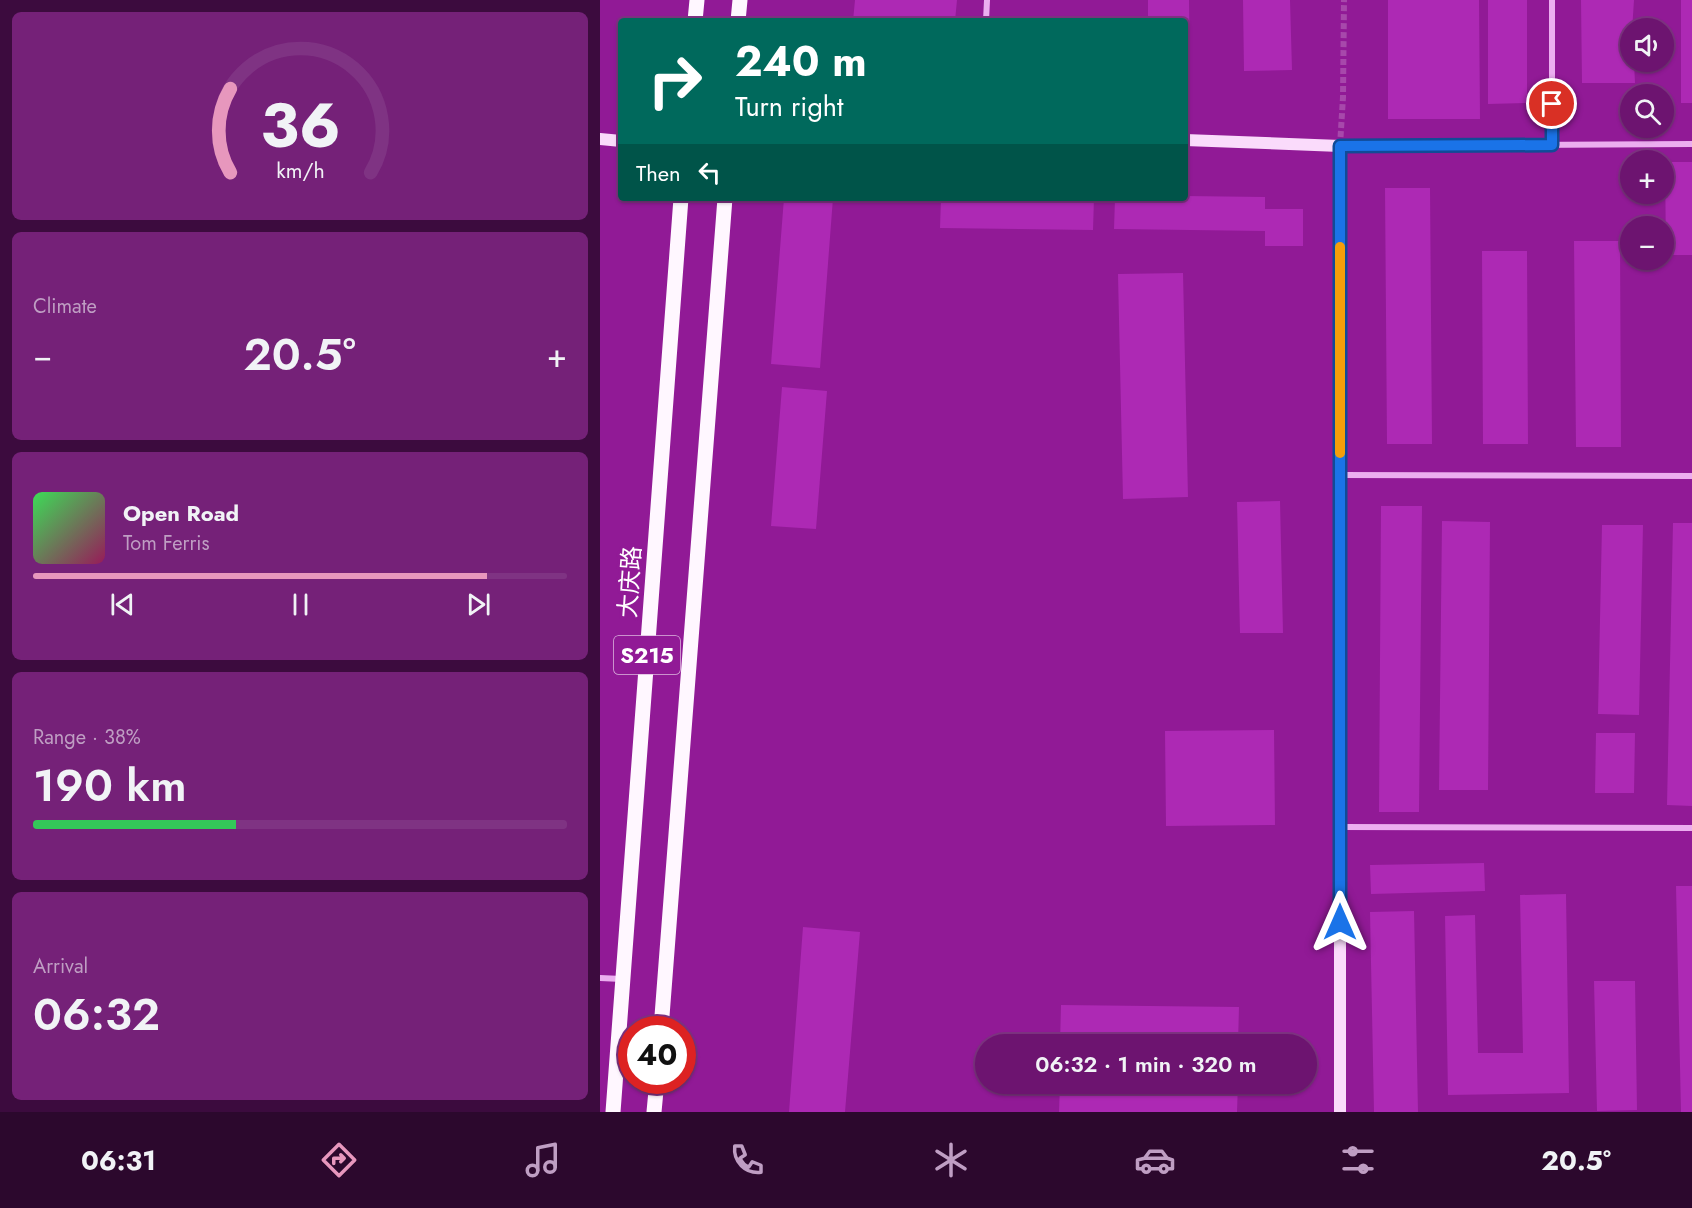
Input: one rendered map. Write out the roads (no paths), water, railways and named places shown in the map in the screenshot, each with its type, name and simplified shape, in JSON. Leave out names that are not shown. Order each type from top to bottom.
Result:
[{"type":"main road","points":[[695,18],[697,0]]},
{"type":"main road","points":[[738,18],[740,0]]},
{"type":"main road","name":"大庆路","points":[[613,1112],[681,201]]},
{"type":"main road","name":"S215","points":[[662,1016],[725,201]]},
{"type":"main road","points":[[654,1112],[656,1094]]},
{"type":"street","points":[[986,18],[987,0]]},
{"type":"street","points":[[1552,0],[1552,145]]},
{"type":"street","points":[[600,139],[618,141]]},
{"type":"street","points":[[1188,140],[1340,146],[1692,144]]},
{"type":"street","points":[[1340,146],[1340,1112]]},
{"type":"street","points":[[1340,475],[1692,476]]},
{"type":"street","points":[[1340,827],[1692,828]]},
{"type":"street","points":[[600,978],[623,979]]},
{"type":"tunnel","points":[[1340,146],[1344,0]]}]
